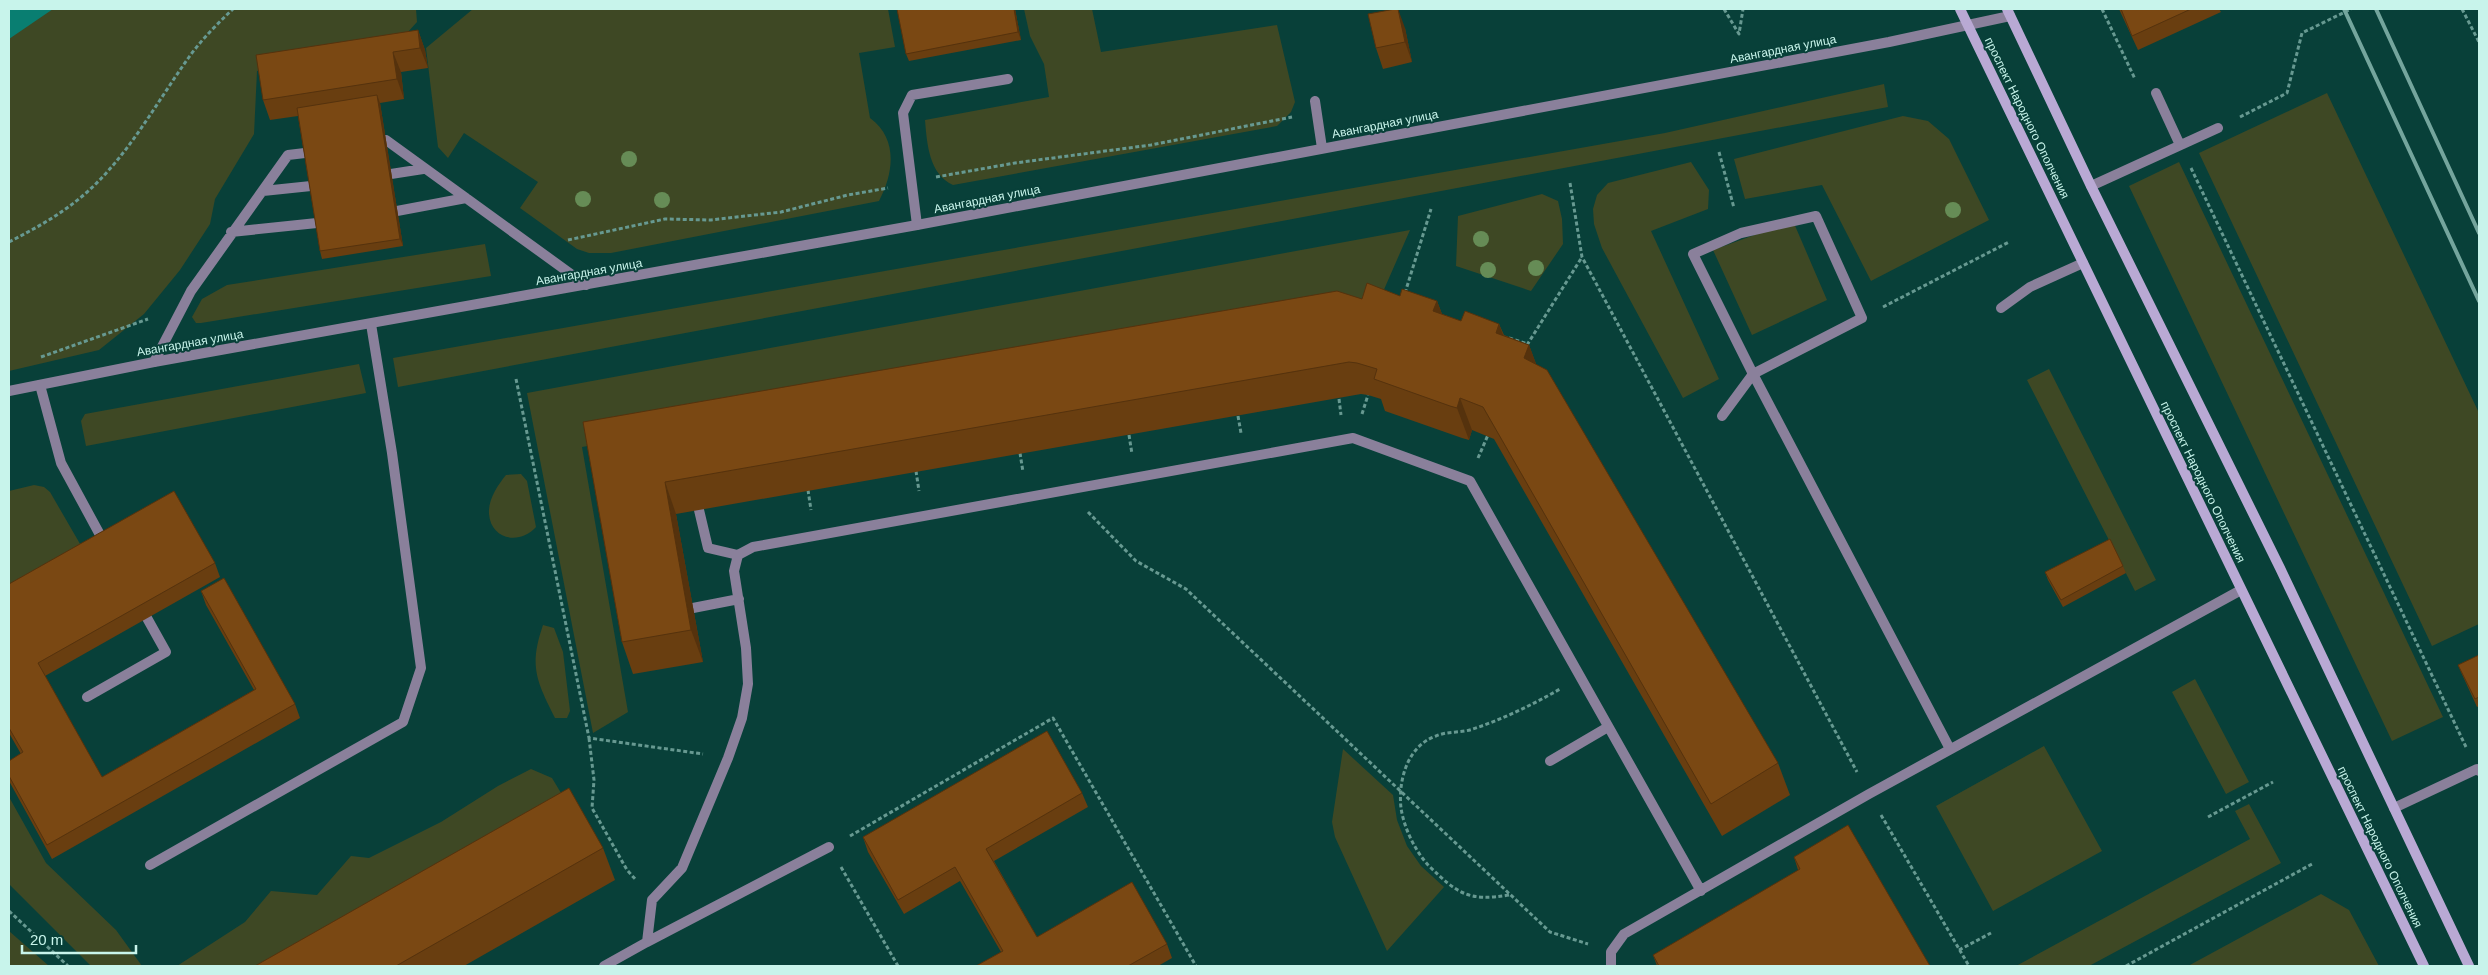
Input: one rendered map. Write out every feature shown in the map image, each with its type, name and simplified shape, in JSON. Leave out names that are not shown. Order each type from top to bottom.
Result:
[{"type":"main road","name":"проспект Народного Ополчения","points":[[1960,9],[2424,966]]},
{"type":"main road","points":[[2009,13],[2091,186],[2280,568],[2469,966]]},
{"type":"street","name":"Авангардная улица","points":[[9,391],[154,362],[917,226],[1968,26],[2009,13]]},
{"type":"street","points":[[917,226],[903,113],[912,95],[1008,79]]},
{"type":"street","points":[[2156,93],[2180,145]]},
{"type":"street","points":[[1315,101],[1322,148]]},
{"type":"street","points":[[2091,186],[2218,128]]},
{"type":"street","points":[[386,140],[423,169],[586,285]]},
{"type":"street","points":[[154,362],[184,303],[231,232],[288,155],[305,153]]},
{"type":"street","points":[[391,174],[423,169]]},
{"type":"street","points":[[263,191],[311,186]]},
{"type":"street","points":[[397,211],[466,198]]},
{"type":"street","points":[[1722,416],[1753,374],[1862,318],[1816,216],[1741,233],[1693,254],[1753,374],[1950,749]]},
{"type":"street","points":[[231,232],[317,223]]},
{"type":"street","points":[[2001,308],[2030,287],[2083,263]]},
{"type":"street","points":[[150,865],[403,722],[421,668],[392,453],[371,324]]},
{"type":"street","points":[[40,385],[61,464],[106,546]]},
{"type":"street","points":[[699,510],[708,548],[738,555],[754,547],[1353,438],[1470,481],[1700,891]]},
{"type":"street","points":[[648,942],[652,900],[682,868],[728,758],[742,718],[748,684],[746,648],[734,571],[738,555]]},
{"type":"street","points":[[1611,966],[1611,952],[1624,934],[1869,794],[2241,590]]},
{"type":"street","points":[[693,608],[739,599]]},
{"type":"street","points":[[87,697],[166,652],[147,618]]},
{"type":"street","points":[[1550,761],[1608,727]]},
{"type":"street","points":[[2394,808],[2478,770]]},
{"type":"street","points":[[604,966],[829,847]]},
{"type":"path","points":[[9,242],[54,218],[92,187],[110,168],[140,128],[188,58],[233,9]]},
{"type":"path","points":[[1724,9],[1738,34],[1744,9]]},
{"type":"path","points":[[2102,9],[2136,80],[2156,93]]},
{"type":"path","points":[[2218,128],[2287,93],[2302,33],[2351,9]]},
{"type":"path","points":[[2462,9],[2479,42]]},
{"type":"path","points":[[934,177],[1015,163],[1151,145],[1273,121]]},
{"type":"path","points":[[2180,145],[2478,770]]},
{"type":"path","points":[[1719,152],[1741,233]]},
{"type":"path","points":[[1570,182],[1582,257],[1869,794],[1969,966]]},
{"type":"path","points":[[588,237],[665,219],[710,220],[781,212],[848,195],[880,190]]},
{"type":"path","points":[[1403,301],[1431,209]]},
{"type":"path","points":[[1862,318],[2010,242]]},
{"type":"path","points":[[1524,352],[1582,257]]},
{"type":"path","points":[[34,358],[147,320]]},
{"type":"path","points":[[1501,335],[1528,344]]},
{"type":"path","points":[[516,379],[588,738],[594,780],[592,808],[627,870],[652,900]]},
{"type":"path","points":[[1111,535],[1136,561],[1186,589],[1550,932],[1611,952]]},
{"type":"path","points":[[1509,895],[1486,899],[1462,894],[1426,862],[1413,843],[1403,817],[1399,791],[1405,768],[1418,747],[1437,735],[1457,734],[1474,729],[1536,703],[1581,678]]},
{"type":"path","points":[[898,966],[829,847],[1053,718],[1196,966]]},
{"type":"path","points":[[588,738],[728,758]]},
{"type":"path","points":[[2208,817],[2273,782]]},
{"type":"path","points":[[2126,966],[2312,864]]},
{"type":"path","points":[[9,911],[68,966]]},
{"type":"path","points":[[1960,950],[1991,933]]},
{"type":"shaded area","points":[[9,9],[416,9],[417,22],[407,33],[257,71],[254,134],[215,199],[210,224],[180,270],[144,314],[99,350],[9,371]]},
{"type":"shaded area","points":[[9,9],[53,9],[9,39]]},
{"type":"shaded area","points":[[473,9],[888,9],[895,47],[859,53],[870,118],[885,135],[891,157],[888,179],[879,201],[611,253],[589,253],[577,249],[520,208],[538,182],[464,133],[448,158],[438,147],[426,48]]},
{"type":"shaded area","points":[[1024,9],[1092,9],[1101,52],[1277,25],[1295,102],[1291,112],[1277,126],[953,185],[939,174],[934,166],[928,148],[925,120],[1049,97],[1044,64],[1030,36]]},
{"type":"shaded area","points":[[1884,84],[1888,107],[398,387],[393,358],[1665,133]]},
{"type":"shaded area","points":[[2327,93],[2479,413],[2479,624],[2432,646],[2199,153]]},
{"type":"shaded area","points":[[1903,116],[1928,121],[1949,139],[1989,220],[1871,281],[1822,185],[1745,199],[1734,159]]},
{"type":"shaded area","points":[[1691,162],[1709,190],[1708,209],[1651,231],[1719,379],[1683,398],[1602,248],[1594,224],[1593,209],[1597,195],[1608,183]]},
{"type":"shaded area","points":[[2179,162],[2443,717],[2392,741],[2129,186]]},
{"type":"shaded area","points":[[1542,194],[1558,201],[1562,219],[1563,244],[1531,291],[1456,266],[1458,216]]},
{"type":"shaded area","points":[[1793,221],[1827,300],[1752,335],[1713,250]]},
{"type":"shaded area","points":[[1410,230],[1379,301],[582,447],[628,712],[593,733],[527,393]]},
{"type":"shaded area","points":[[485,244],[491,276],[201,323],[196,323],[192,317],[202,299],[227,285]]},
{"type":"shaded area","points":[[359,364],[366,393],[86,446],[81,421],[85,414]]},
{"type":"shaded area","points":[[2049,369],[2156,580],[2135,591],[2027,380]]},
{"type":"shaded area","points":[[521,474],[527,481],[536,527],[522,536],[515,538],[507,537],[495,530],[491,523],[489,514],[490,504],[496,488],[506,475]]},
{"type":"shaded area","points":[[34,485],[44,487],[50,492],[83,549],[9,592],[9,491]]},
{"type":"shaded area","points":[[543,625],[554,628],[563,652],[570,711],[567,718],[555,718],[539,683],[536,651]]},
{"type":"shaded area","points":[[2195,679],[2249,782],[2226,794],[2172,692]]},
{"type":"shaded area","points":[[2044,746],[2102,851],[1993,911],[1936,806]]},
{"type":"shaded area","points":[[1343,749],[1393,795],[1397,820],[1407,846],[1421,866],[1444,887],[1387,951],[1335,837],[1332,822]]},
{"type":"shaded area","points":[[531,769],[552,778],[561,793],[291,966],[177,966],[245,922],[271,891],[317,895],[351,856],[369,858],[441,822],[498,786]]},
{"type":"shaded area","points":[[9,797],[46,863],[116,930],[142,966],[91,966],[9,884]]},
{"type":"shaded area","points":[[2249,804],[2281,863],[2089,966],[2016,966],[2250,839],[2235,811]]},
{"type":"shaded area","points":[[2321,894],[2349,910],[2379,966],[2188,966]]},
{"type":"shaded area","points":[[9,931],[49,966],[9,966]]},
{"type":"building","points":[[897,9],[1014,9],[1018,32],[906,54]]},
{"type":"building","points":[[1398,9],[1405,42],[1376,48],[1368,14]]},
{"type":"building","points":[[2121,9],[2191,9],[2132,36]]},
{"type":"building","points":[[418,30],[420,48],[393,52],[397,79],[263,100],[256,55]]},
{"type":"building","points":[[377,95],[400,239],[320,251],[297,108]]},
{"type":"building","points":[[1367,283],[1400,296],[1402,289],[1437,301],[1433,311],[1461,321],[1465,311],[1499,324],[1496,333],[1529,345],[1524,358],[1547,370],[1778,763],[1711,804],[1483,407],[1460,398],[1457,408],[1450,406],[1374,379],[1377,369],[1349,362],[665,482],[691,630],[622,642],[583,422],[1337,291],[1362,299]]},
{"type":"building","points":[[174,491],[215,563],[38,663],[102,777],[256,689],[201,591],[224,578],[295,704],[47,845],[9,776],[9,761],[23,752],[9,728],[9,584]]},
{"type":"building","points":[[2110,539],[2123,566],[2061,600],[2045,572]]},
{"type":"building","points":[[2479,655],[2479,697],[2475,699],[2458,665]]},
{"type":"building","points":[[1047,731],[1082,793],[986,849],[1037,937],[1132,882],[1167,944],[1128,966],[976,966],[1003,951],[955,867],[898,900],[863,837]]},
{"type":"building","points":[[569,788],[603,848],[396,966],[255,966]]},
{"type":"building","points":[[1848,825],[1930,966],[1659,966],[1653,955],[1800,869],[1794,857]]},
{"type":"railway","points":[[2344,9],[2479,301]]},
{"type":"railway","points":[[2376,9],[2479,233]]}]
